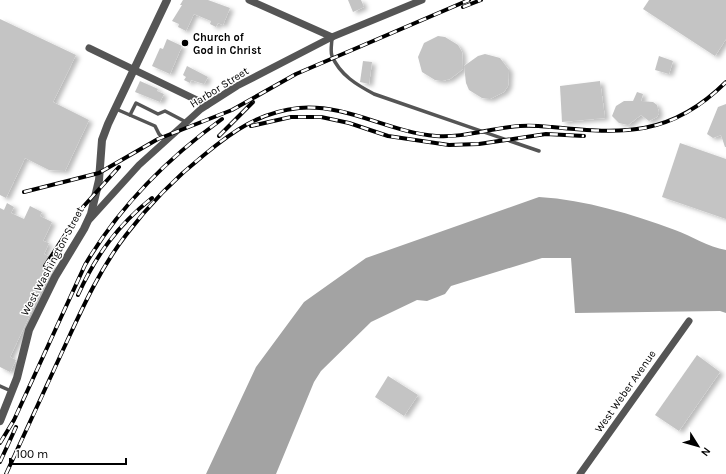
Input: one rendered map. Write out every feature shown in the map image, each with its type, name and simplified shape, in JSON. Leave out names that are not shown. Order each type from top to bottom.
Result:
[{"type":"street","name":"West Washington Street","points":[[0,422],[12,392],[29,330],[55,277],[84,229],[96,197],[102,140],[115,109],[167,0]]},
{"type":"street","points":[[249,0],[332,37]]},
{"type":"street","name":"Harbor Street","points":[[84,229],[111,195],[165,140],[207,105],[237,86],[332,37],[422,0]]},
{"type":"street","points":[[89,48],[207,105]]},
{"type":"street","name":"West Weber Avenue","points":[[580,474],[689,321]]},
{"type":"lane","points":[[332,37],[332,55],[340,70],[354,83],[374,94],[539,151]]},
{"type":"lane","points":[[130,115],[136,103],[158,114],[165,111],[186,122]]},
{"type":"lane","points":[[115,109],[155,126],[158,134],[165,140]]},
{"type":"lane","points":[[0,386],[12,392]]},
{"type":"shaded area","points":[[539,197],[574,201],[625,213],[675,230],[719,249],[726,250],[726,313],[720,311],[575,313],[571,258],[542,258],[451,286],[445,294],[427,301],[417,300],[371,322],[321,371],[314,382],[276,474],[206,474],[256,367],[304,302],[366,258]]},
{"type":"building","points":[[183,0],[208,0],[230,8],[223,25],[218,23],[216,27],[210,24],[211,21],[194,14],[186,31],[178,27],[179,24],[172,21],[182,5],[180,5]]},
{"type":"building","points":[[348,0],[361,0],[364,7],[353,12]]},
{"type":"building","points":[[649,0],[726,0],[726,39],[715,56],[643,9]]},
{"type":"building","points":[[0,19],[76,55],[53,102],[89,120],[65,171],[49,170],[25,158],[6,198],[0,195]]},
{"type":"building","points":[[438,36],[445,37],[458,45],[462,52],[463,69],[450,79],[442,81],[435,80],[422,72],[418,57],[424,43]]},
{"type":"building","points":[[167,39],[182,46],[170,74],[152,66],[160,48],[163,49]]},
{"type":"building","points":[[485,54],[500,58],[509,70],[508,86],[504,92],[490,99],[482,98],[469,90],[466,83],[464,66],[478,56]]},
{"type":"building","points":[[659,56],[673,61],[669,74],[655,70]]},
{"type":"building","points":[[363,61],[372,62],[369,84],[360,82]]},
{"type":"building","points":[[187,66],[208,77],[204,84],[191,80],[190,83],[184,80],[186,77],[183,75]]},
{"type":"building","points":[[140,81],[158,89],[157,91],[164,94],[160,102],[135,92]]},
{"type":"building","points":[[600,81],[605,118],[562,122],[560,86]]},
{"type":"building","points":[[637,92],[643,94],[641,101],[653,102],[657,105],[659,113],[657,117],[649,121],[641,115],[628,125],[619,123],[612,116],[616,106],[624,101],[633,101]]},
{"type":"building","points":[[726,104],[725,147],[721,135],[713,138],[707,134],[718,107]]},
{"type":"building","points":[[680,143],[726,159],[726,219],[662,197]]},
{"type":"building","points":[[7,203],[14,207],[11,213],[24,219],[30,206],[42,212],[40,216],[52,222],[43,241],[49,243],[44,254],[50,257],[47,263],[53,266],[10,357],[16,360],[10,372],[0,367],[0,208],[4,210]]},
{"type":"building","points":[[697,355],[720,372],[679,431],[655,415]]},
{"type":"building","points":[[388,376],[418,395],[404,416],[375,397]]},
{"type":"railway","points":[[24,192],[99,173],[158,139],[232,110],[296,74],[469,0]]},
{"type":"railway","points":[[463,7],[481,0]]},
{"type":"railway","points":[[6,474],[84,306],[99,276],[116,248],[143,214],[172,183],[215,146],[259,118],[285,110],[317,108],[334,110],[401,129],[436,136],[457,136],[509,127],[528,126],[601,131],[624,130],[645,128],[665,122],[686,113],[706,100],[726,82]]},
{"type":"railway","points":[[219,136],[253,102]]},
{"type":"railway","points":[[251,126],[291,117],[321,117],[349,123],[388,136],[449,145],[479,144],[546,134],[584,136]]},
{"type":"railway","points":[[0,443],[14,420],[85,265],[98,244],[113,223],[146,185],[183,150],[222,119]]},
{"type":"railway","points":[[45,266],[83,207],[119,167]]},
{"type":"railway","points":[[78,295],[92,267],[118,230],[152,198]]},
{"type":"railway","points":[[0,462],[16,427]]},
{"type":"place","name":"Church of God in Christ","points":[[185,43]]}]
